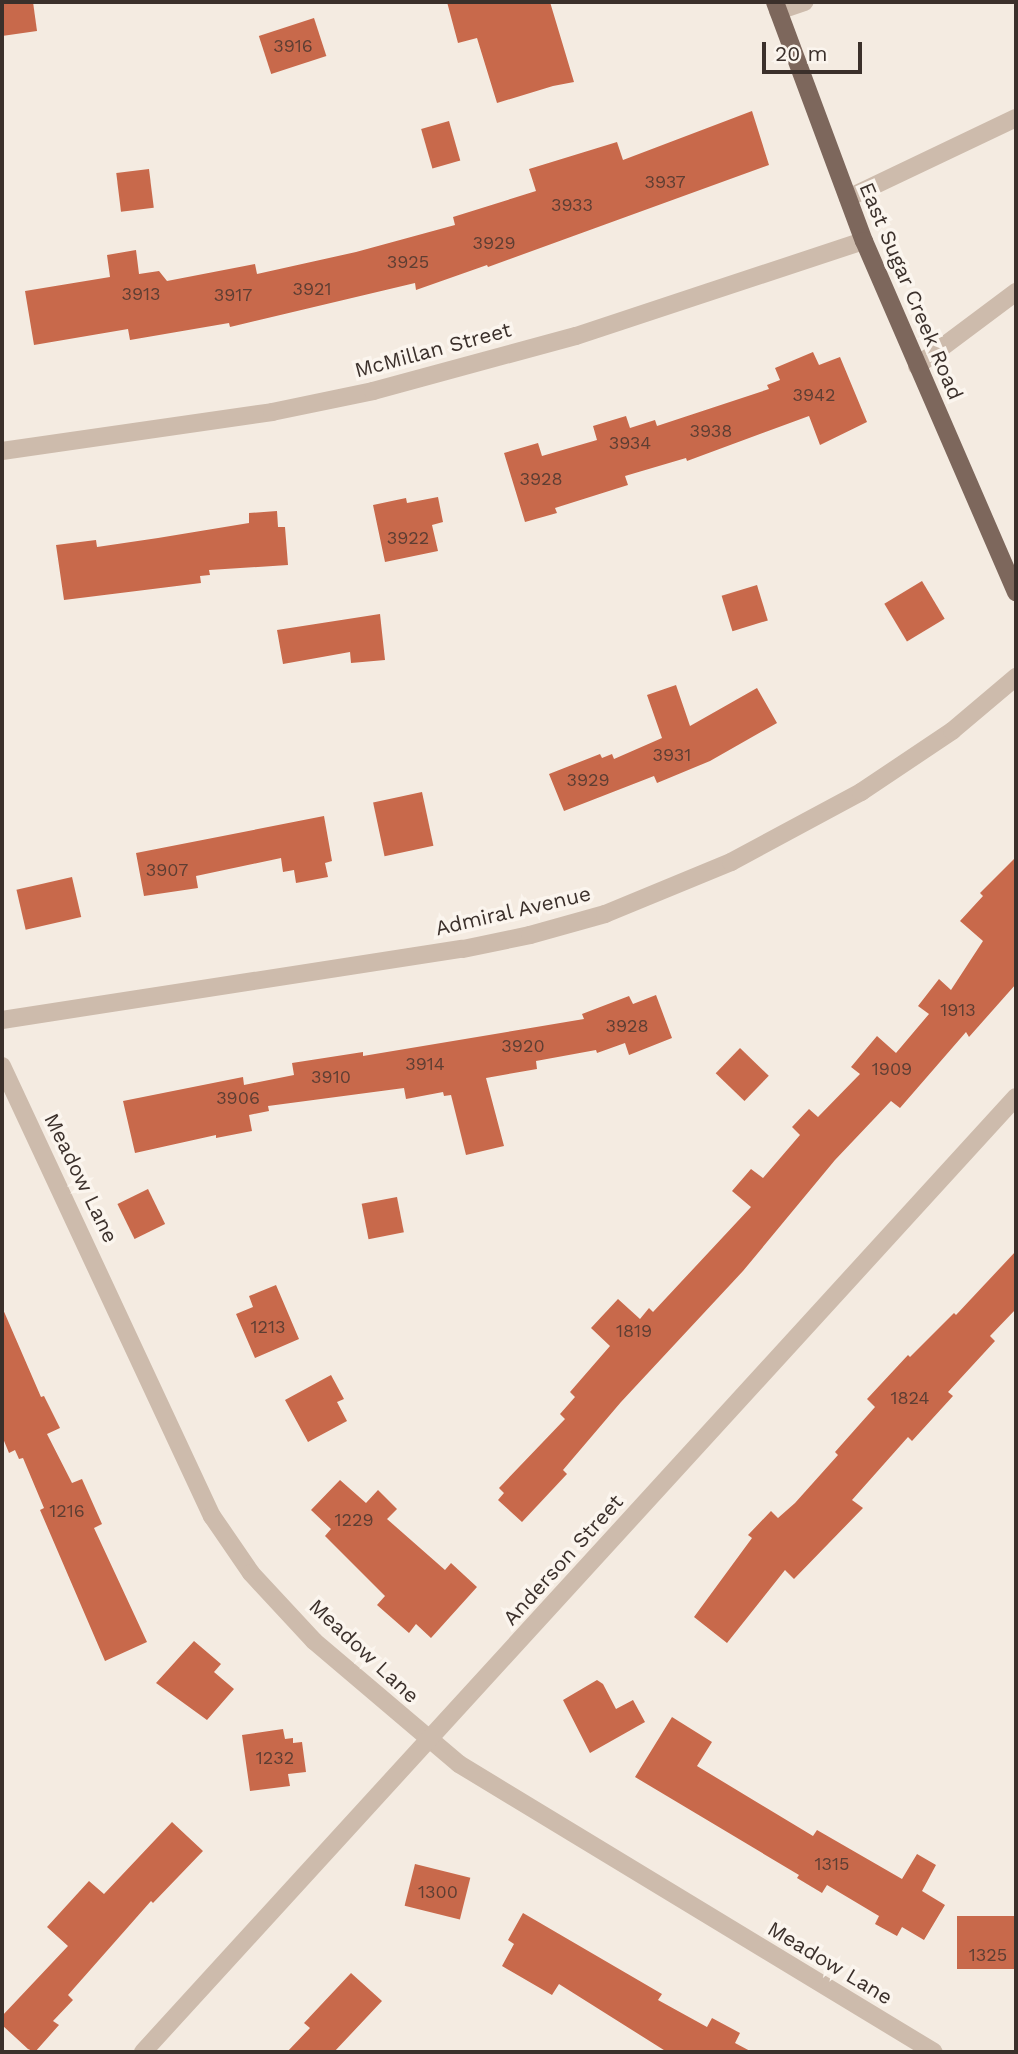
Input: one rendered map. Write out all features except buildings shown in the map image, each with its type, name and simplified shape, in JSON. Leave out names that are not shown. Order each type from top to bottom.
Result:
[{"type":"main road","name":"East Sugar Creek Road","points":[[777,6],[864,242],[1016,593]]},
{"type":"street","points":[[777,6],[804,2]]},
{"type":"street","points":[[848,198],[1016,117]]},
{"type":"street","name":"McMillan Street","points":[[2,451],[259,414],[373,391],[589,332],[864,242]]},
{"type":"street","points":[[917,366],[1016,292]]},
{"type":"street","name":"Admiral Avenue","points":[[2,1020],[463,949],[530,935],[605,914],[731,862],[862,792],[952,731],[1016,677]]},
{"type":"street","name":"Meadow Lane","points":[[2,1066],[212,1516],[251,1573],[314,1641],[459,1764],[934,2052]]},
{"type":"street","name":"Anderson Street","points":[[143,2052],[1016,1097]]}]
